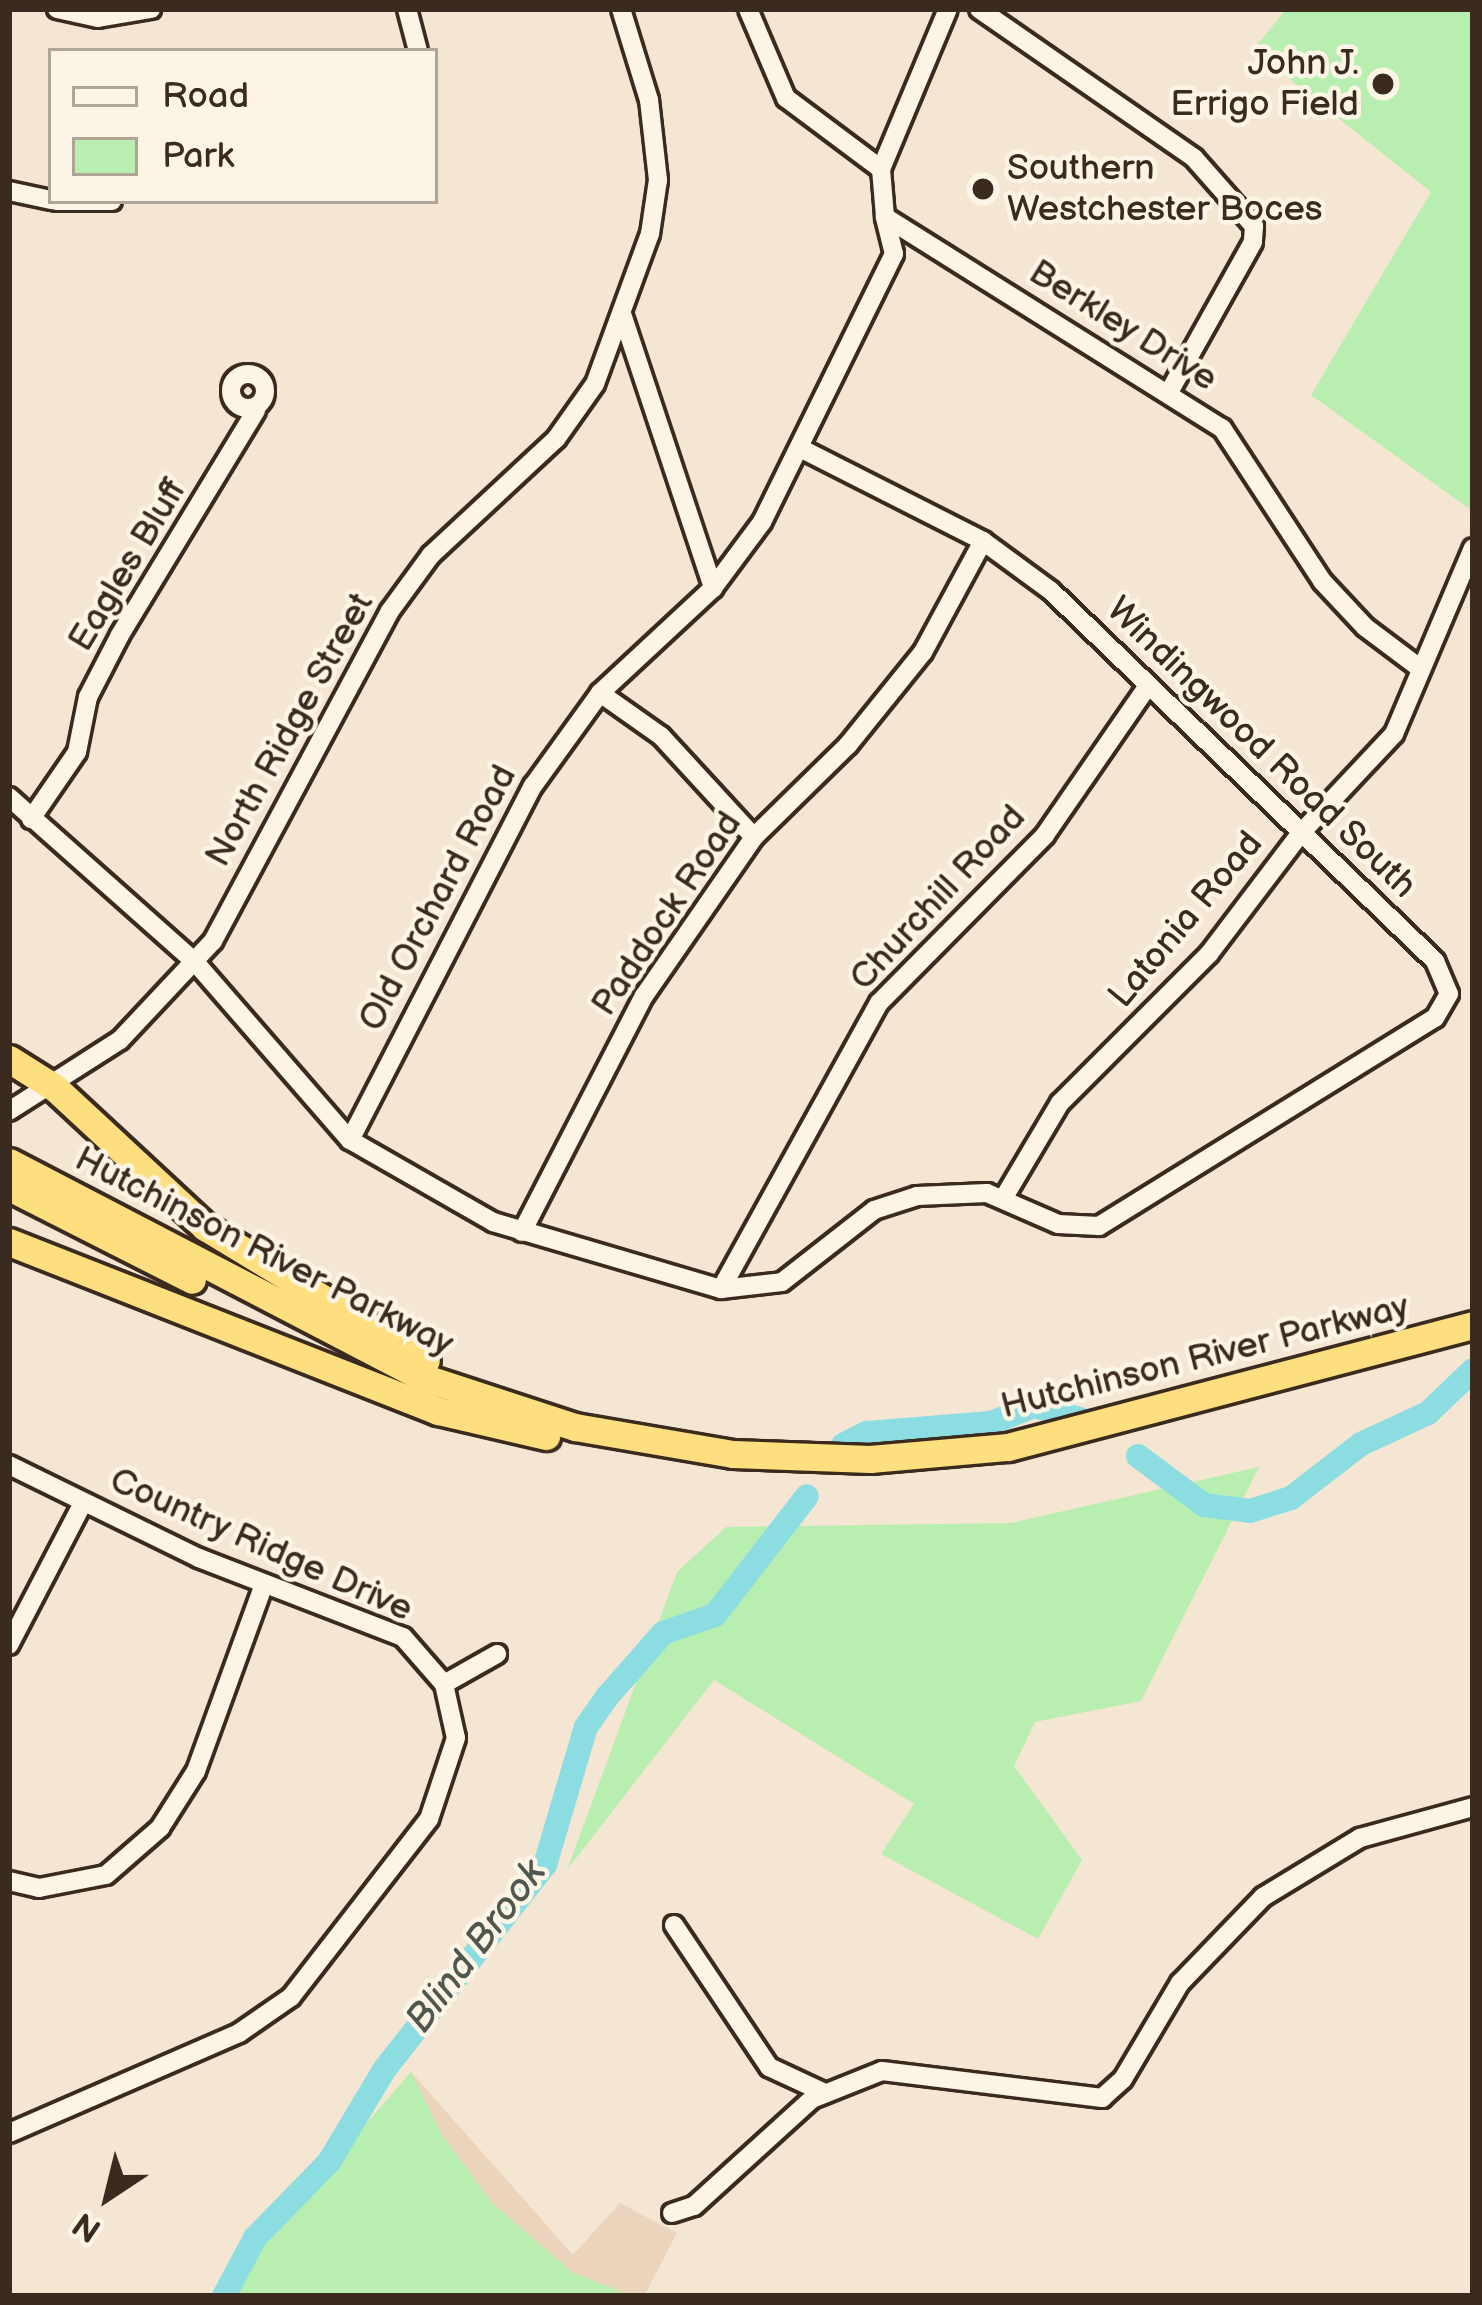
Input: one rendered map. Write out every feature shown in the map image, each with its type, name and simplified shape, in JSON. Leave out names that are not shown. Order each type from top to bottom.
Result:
[{"type":"highway","points":[[9,1059],[55,1088],[180,1208],[355,1320],[469,1382],[642,1442]]},
{"type":"highway","name":"Hutchinson River Parkway","points":[[9,1162],[380,1358],[530,1415],[642,1442],[801,1459],[962,1453],[1097,1428],[1473,1325]]},
{"type":"highway","name":"Hutchinson River Parkway","points":[[9,1187],[401,1385],[554,1438],[736,1471],[946,1470],[1104,1443],[1473,1342]]},
{"type":"highway","points":[[9,1242],[438,1411],[554,1438]]},
{"type":"highway","points":[[1313,1368],[1473,1313]]},
{"type":"street","points":[[57,9],[98,18],[152,9]]},
{"type":"street","points":[[407,9],[417,48]]},
{"type":"street","name":"North Ridge Street","points":[[9,1111],[55,1088],[120,1040],[195,962],[390,611],[431,555],[566,426],[595,384],[650,234],[658,180],[649,100],[621,9]]},
{"type":"street","points":[[748,9],[786,98],[881,169]]},
{"type":"street","points":[[885,218],[881,169],[948,9]]},
{"type":"street","points":[[980,9],[1194,158],[1255,226],[1253,242],[1169,392]]},
{"type":"street","points":[[9,191],[48,199]]},
{"type":"street","name":"Berkley Drive","points":[[885,218],[1222,428],[1322,581],[1365,627],[1420,669]]},
{"type":"street","name":"Old Orchard Road","points":[[350,1140],[481,874],[600,693],[713,587],[763,522],[894,254],[885,218]]},
{"type":"street","points":[[622,314],[713,587]]},
{"type":"street","name":"Eagles Bluff","points":[[32,819],[77,752],[88,697],[120,635],[256,410]]},
{"type":"street","name":"Windingwood Road South","points":[[802,449],[983,541],[1052,592],[1448,976],[1442,1010],[1099,1226],[1058,1224],[1003,1199]]},
{"type":"street","name":"Paddock Road","points":[[522,1232],[644,996],[754,837],[848,745],[923,652],[983,541]]},
{"type":"street","name":"Latonia Road","points":[[1003,1199],[1060,1102],[1209,954],[1300,834],[1394,734],[1471,562]]},
{"type":"street","name":"Churchill Road","points":[[721,1289],[879,1003],[1046,835],[1147,687]]},
{"type":"street","points":[[600,693],[661,736],[754,837]]},
{"type":"street","points":[[9,797],[195,962],[350,1140],[522,1232],[721,1289],[782,1282],[888,1202],[987,1193],[1003,1199]]},
{"type":"street","name":"Country Ridge Drive","points":[[9,1465],[264,1583],[403,1637],[444,1684]]},
{"type":"street","points":[[9,1645],[83,1503]]},
{"type":"street","points":[[9,1881],[39,1888],[106,1875],[160,1828],[196,1771],[264,1583]]},
{"type":"street","points":[[9,2133],[239,2033],[291,1997],[444,1794],[456,1738],[444,1684],[497,1654]]},
{"type":"street","points":[[672,2213],[694,2206],[789,2115],[825,2093],[882,2071],[1102,2098],[1123,2079],[1193,1966],[1263,1898],[1360,1838],[1473,1807]]},
{"type":"street","points":[[674,1925],[769,2067],[825,2093]]},
{"type":"shaded area","points":[[411,2072],[573,2255],[620,2203],[677,2233],[644,2296],[298,2296]]},
{"type":"green space","points":[[1286,9],[1473,9],[1471,510],[1311,395],[1431,192],[1253,50]]},
{"type":"green space","points":[[1259,1467],[1141,1701],[1035,1722],[1014,1766],[1082,1860],[1038,1939],[881,1854],[914,1804],[714,1680],[567,1870],[677,1572],[726,1527],[1011,1523]]},
{"type":"green space","points":[[411,2072],[442,2135],[492,2203],[573,2273],[633,2296],[237,2296],[265,2240]]},
{"type":"waterway","name":"Blind Brook","points":[[1138,1456],[1204,1505],[1250,1511],[1291,1498],[1361,1444],[1428,1413],[1473,1370]]},
{"type":"waterway","name":"Blind Brook","points":[[843,1445],[867,1433],[991,1423],[1034,1406],[1080,1419]]},
{"type":"waterway","name":"Blind Brook","points":[[224,2296],[255,2238],[329,2162],[384,2070],[545,1865],[586,1727],[607,1697],[663,1633],[715,1615],[807,1496]]},
{"type":"place","name":"John J. Errigo Field","points":[[1383,84]]},
{"type":"place","name":"Southern Westchester Boces","points":[[983,189]]}]
